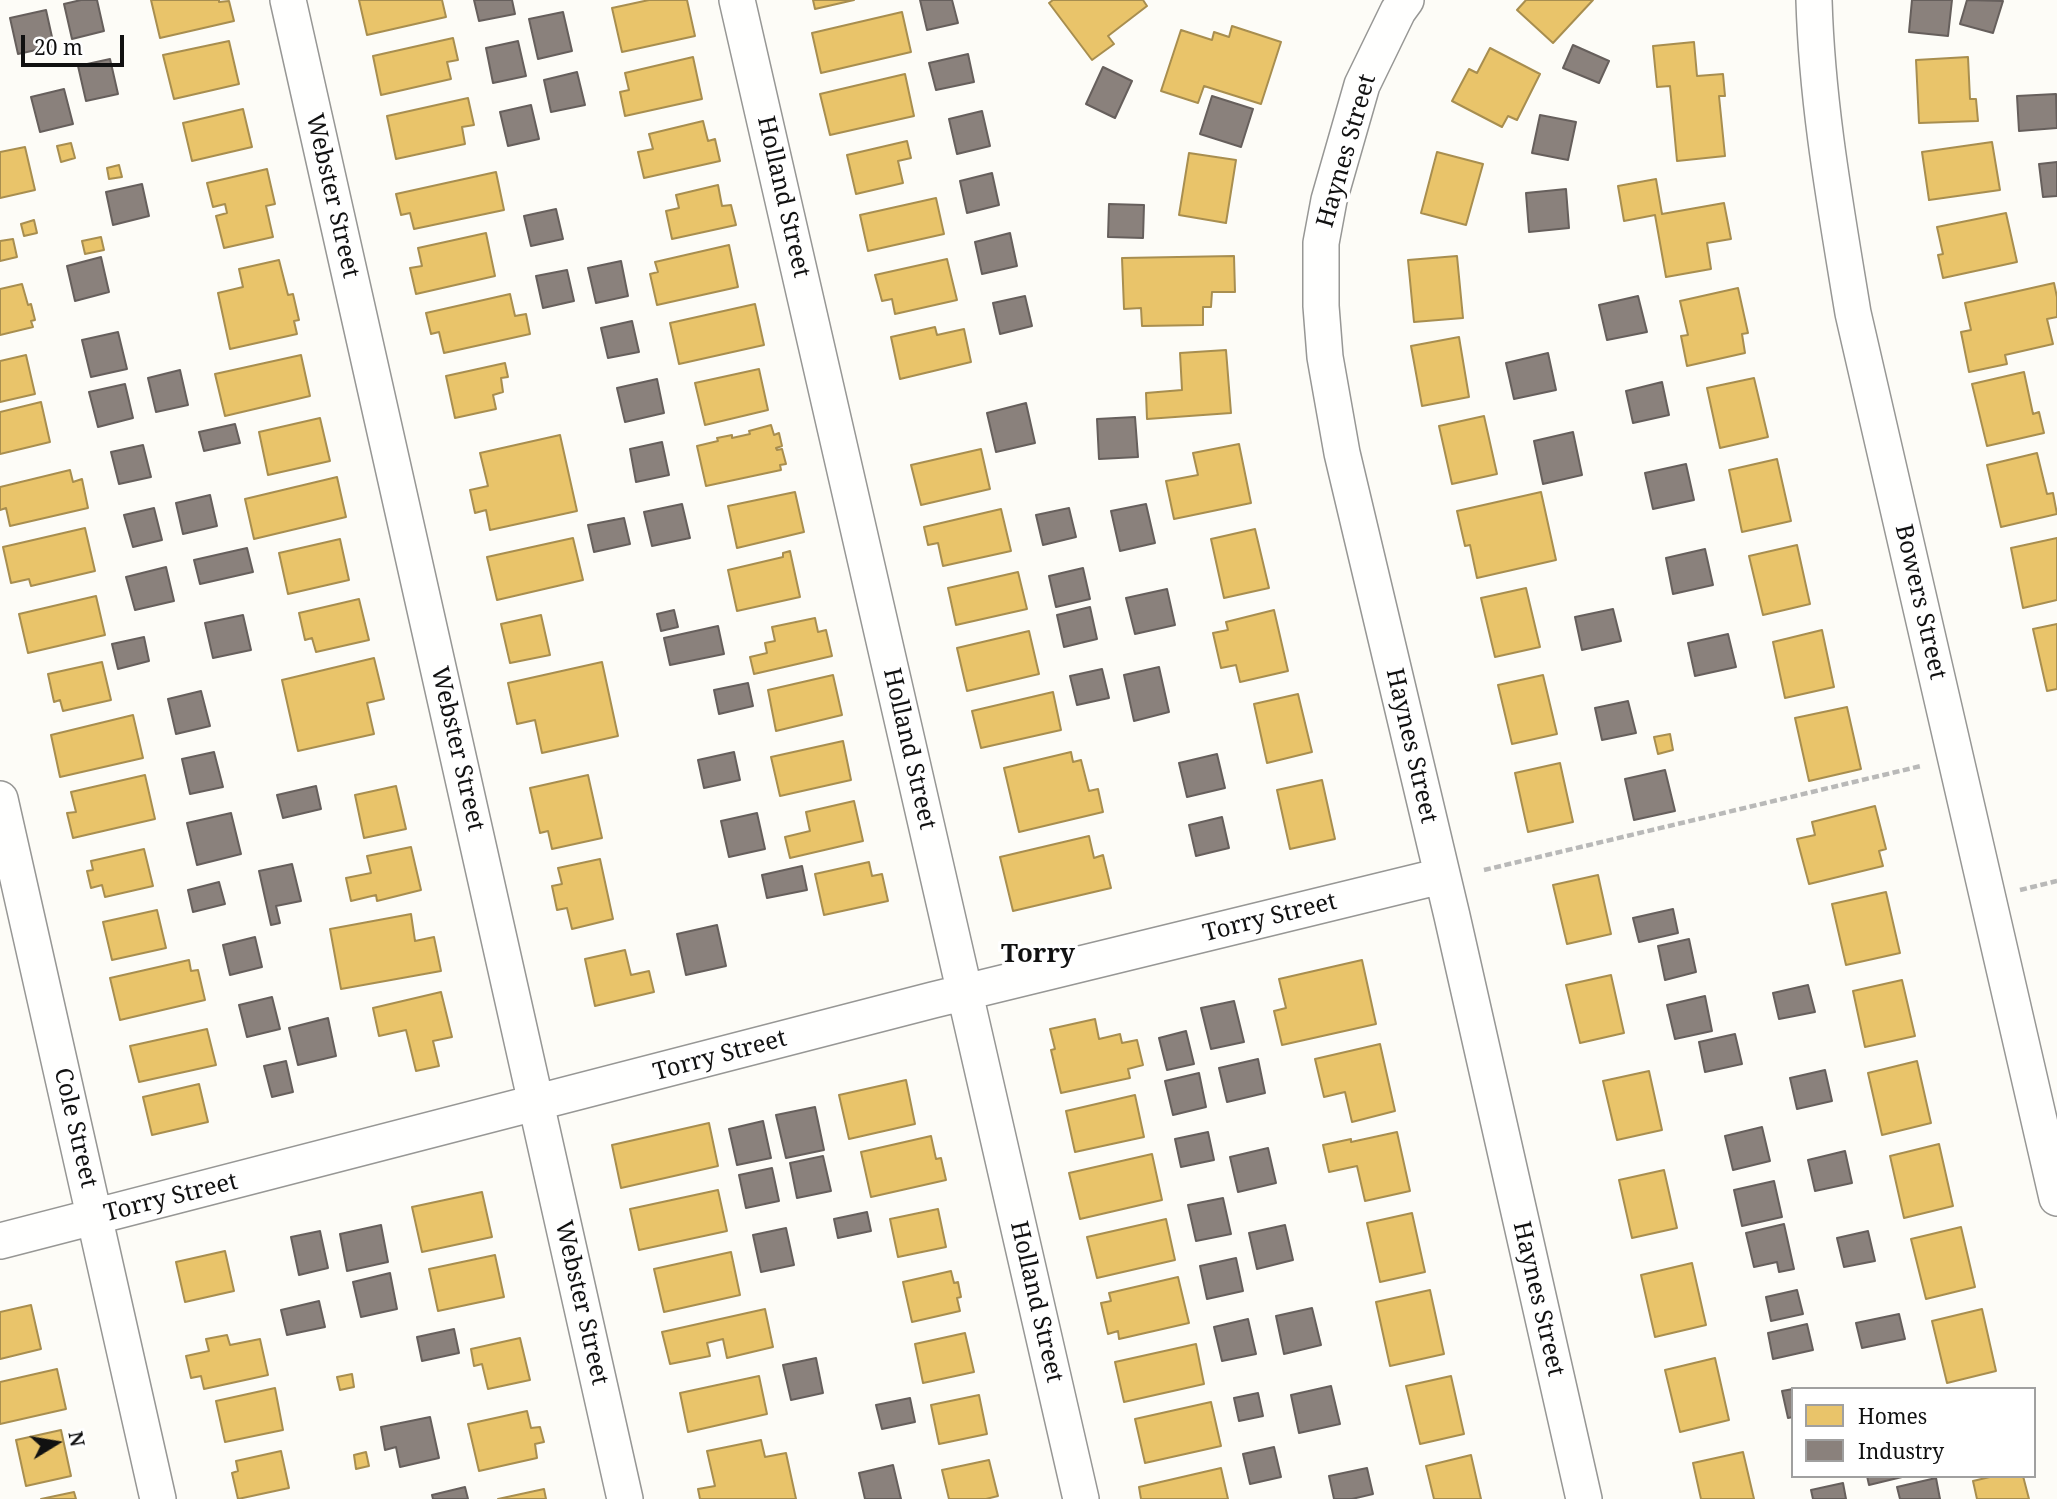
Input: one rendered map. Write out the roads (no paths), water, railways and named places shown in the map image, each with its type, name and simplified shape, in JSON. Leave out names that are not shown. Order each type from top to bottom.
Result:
[{"type":"street","name":"Webster Street","points":[[288,0],[625,1499]]},
{"type":"street","name":"Holland Street","points":[[737,0],[1081,1499]]},
{"type":"street","name":"Bowers Street","points":[[1814,0],[1815,55],[1830,176],[1853,313],[2057,1198]]},
{"type":"street","name":"Haynes Street","points":[[1394,4],[1362,85],[1329,200],[1321,243],[1321,306],[1325,356],[1342,453],[1584,1499]]},
{"type":"street","name":"Cole Street","points":[[0,799],[158,1499]]},
{"type":"street","name":"Torry Street","points":[[0,1241],[965,992],[1441,876]]},
{"type":"district","name":"Torry","points":[[1038,955]]}]
